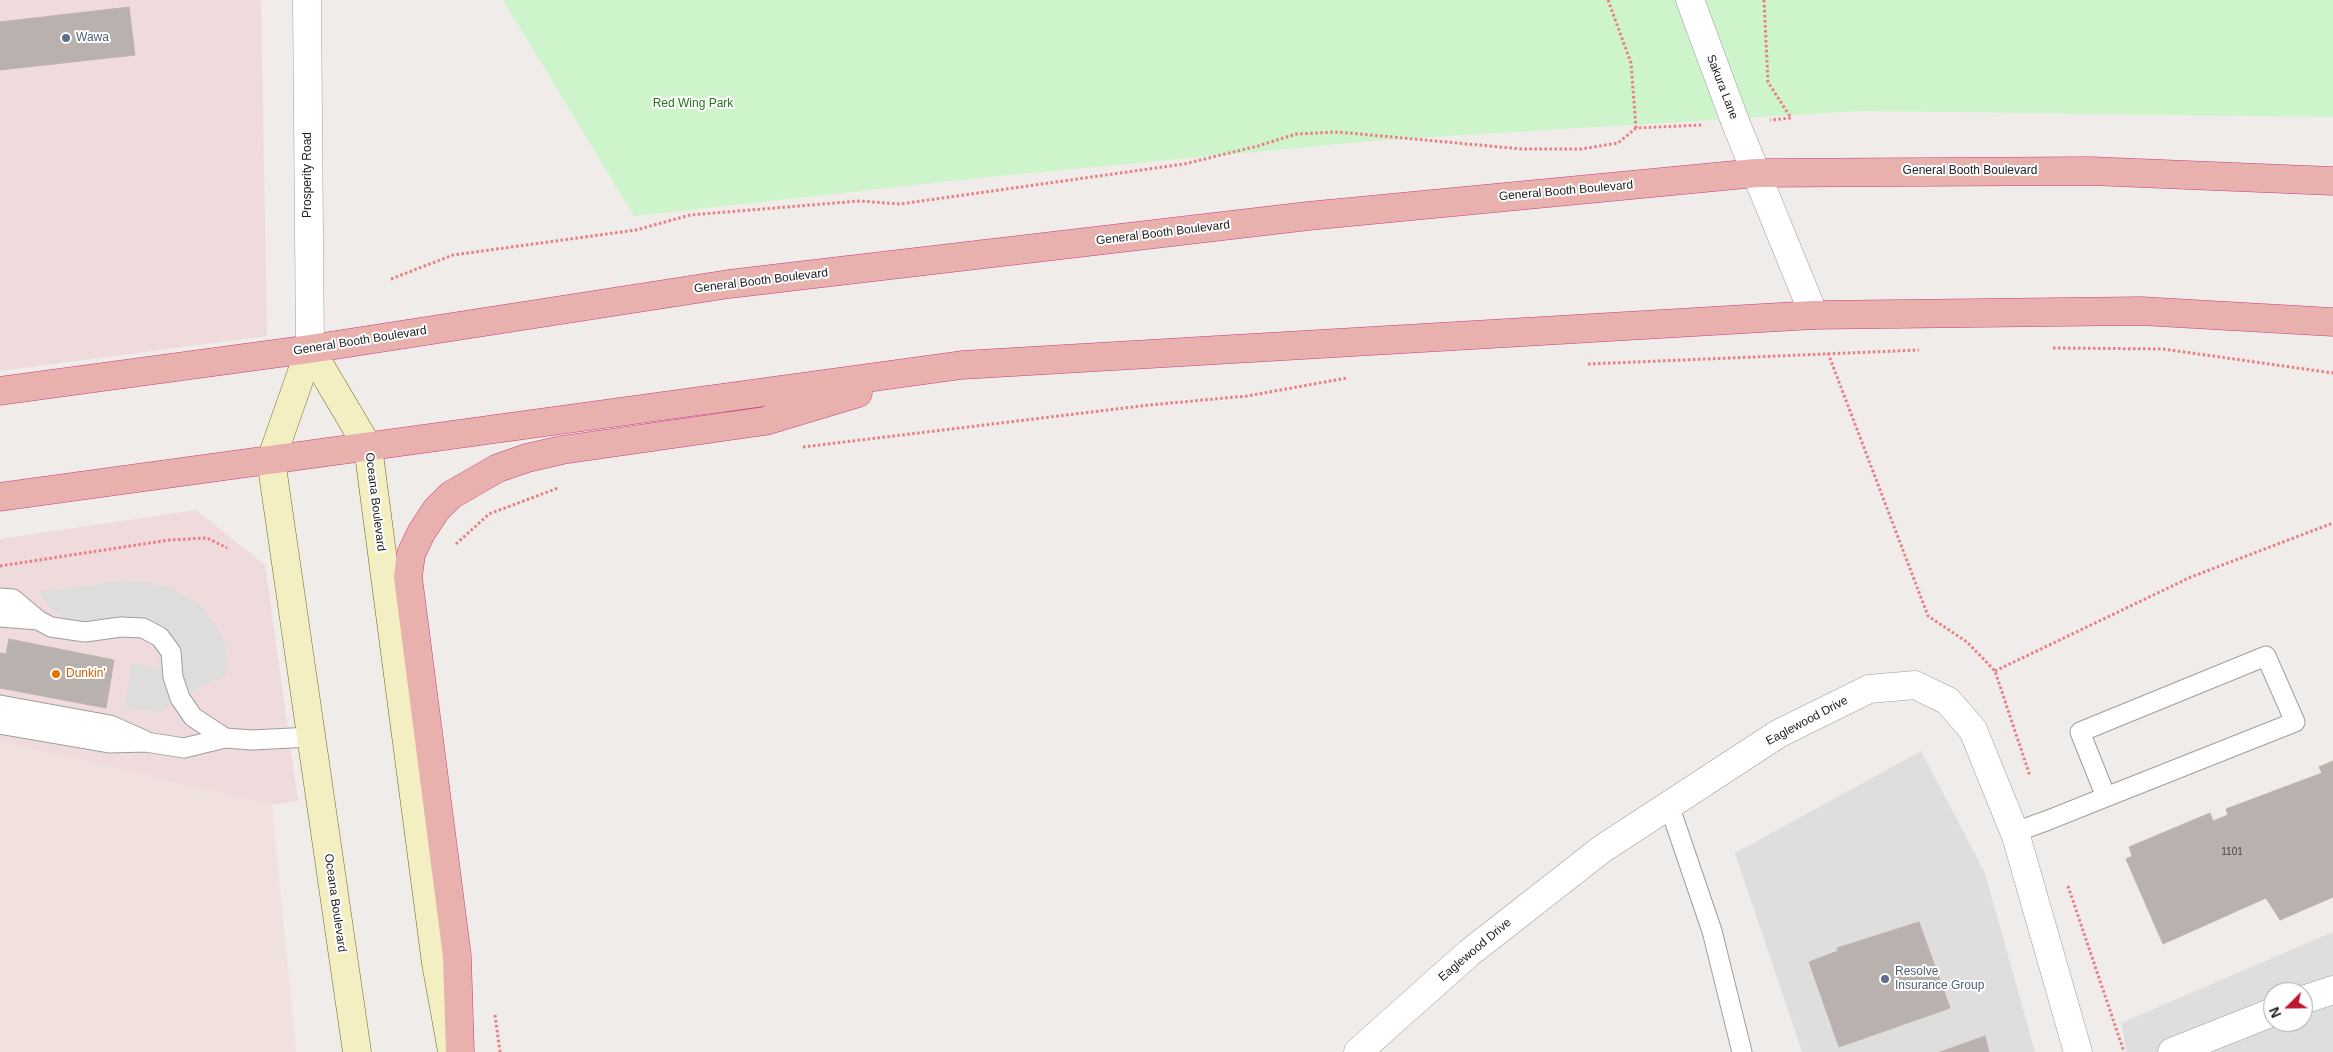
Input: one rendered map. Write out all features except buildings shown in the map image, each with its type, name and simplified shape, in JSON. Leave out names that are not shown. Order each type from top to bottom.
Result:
[{"type":"highway","name":"General Booth Boulevard","points":[[0,391],[310,349],[729,284],[1308,216],[1756,173],[2090,171],[2333,181]]},
{"type":"highway","points":[[0,497],[937,368],[982,364],[1814,315],[2141,311],[2333,322]]},
{"type":"highway","points":[[460,1052],[458,956],[408,576],[411,554],[421,533],[436,510],[451,495],[475,479],[498,468],[527,458],[562,450],[765,421],[937,368]]},
{"type":"main road","name":"Oceana Boulevard","points":[[310,349],[368,446],[436,963],[452,1052]]},
{"type":"main road","name":"Oceana Boulevard","points":[[310,349],[271,460],[357,1052]]},
{"type":"street","name":"Prosperity Road","points":[[307,0],[310,349]]},
{"type":"street","name":"Sakura Lane","points":[[1690,0],[1736,124],[1814,315]]},
{"type":"street","name":"Eaglewood Drive","points":[[1358,1052],[1469,953],[1602,849],[1778,734],[1869,689],[1915,685],[1948,701],[1974,730],[2014,832],[2078,1052]]},
{"type":"street","points":[[2313,997],[2333,990]]},
{"type":"street","points":[[2172,1052],[2263,1016]]},
{"type":"lane","points":[[0,598],[13,599],[38,620],[51,627],[85,632],[121,627],[143,628],[160,637],[171,652],[173,677],[180,698],[193,717],[225,738]]},
{"type":"lane","points":[[0,617],[38,620]]},
{"type":"lane","points":[[2014,832],[2106,797],[2295,722],[2266,656],[2080,732],[2106,797]]},
{"type":"lane","points":[[0,706],[110,725],[146,742]]},
{"type":"lane","points":[[0,724],[109,743],[146,742],[184,748],[225,738],[252,740],[311,737]]},
{"type":"lane","points":[[1669,806],[1712,931],[1742,1052]]},
{"type":"path","points":[[1608,0],[1631,63],[1636,128]]},
{"type":"path","points":[[391,279],[453,255],[636,230],[690,215],[859,201],[900,204],[1184,164],[1258,146],[1296,134],[1338,132],[1522,149],[1582,149],[1618,143],[1636,128],[1736,124],[1791,118],[1768,82],[1764,0]]},
{"type":"path","points":[[2044,348],[2163,348],[2333,373]]},
{"type":"path","points":[[1583,365],[1926,350]]},
{"type":"path","points":[[1828,353],[1928,616],[1967,642],[1995,671],[2191,577],[2333,523]]},
{"type":"path","points":[[795,448],[1247,396],[1349,378]]},
{"type":"path","points":[[449,550],[489,514],[566,485]]},
{"type":"path","points":[[0,566],[169,540],[207,538],[227,548]]},
{"type":"path","points":[[494,1013],[500,1052]]},
{"type":"shaded area","points":[[0,0],[261,0],[267,336],[0,371]]},
{"type":"shaded area","points":[[196,510],[265,565],[298,801],[272,805],[0,741],[0,539]]},
{"type":"shaded area","points":[[127,580],[171,587],[198,604],[217,627],[225,645],[226,676],[198,687],[158,713],[124,707],[132,663],[158,670],[160,637],[86,634],[50,608],[39,592]]},
{"type":"shaded area","points":[[0,741],[272,805],[296,1052],[0,1052]]},
{"type":"shaded area","points":[[1921,751],[1985,873],[2035,1052],[1802,1052],[1735,853]]},
{"type":"shaded area","points":[[2333,932],[2333,1052],[2127,1052],[2121,1023]]},
{"type":"green space","name":"Red Wing Park","points":[[503,0],[2333,0],[2333,117],[1862,111],[1382,140],[978,178],[634,216]]},
{"type":"place","name":"Wawa","points":[[66,38]]},
{"type":"place","name":"Dunkin'","points":[[56,674]]},
{"type":"place","name":"Resolve Insurance Group","points":[[1885,979]]}]
